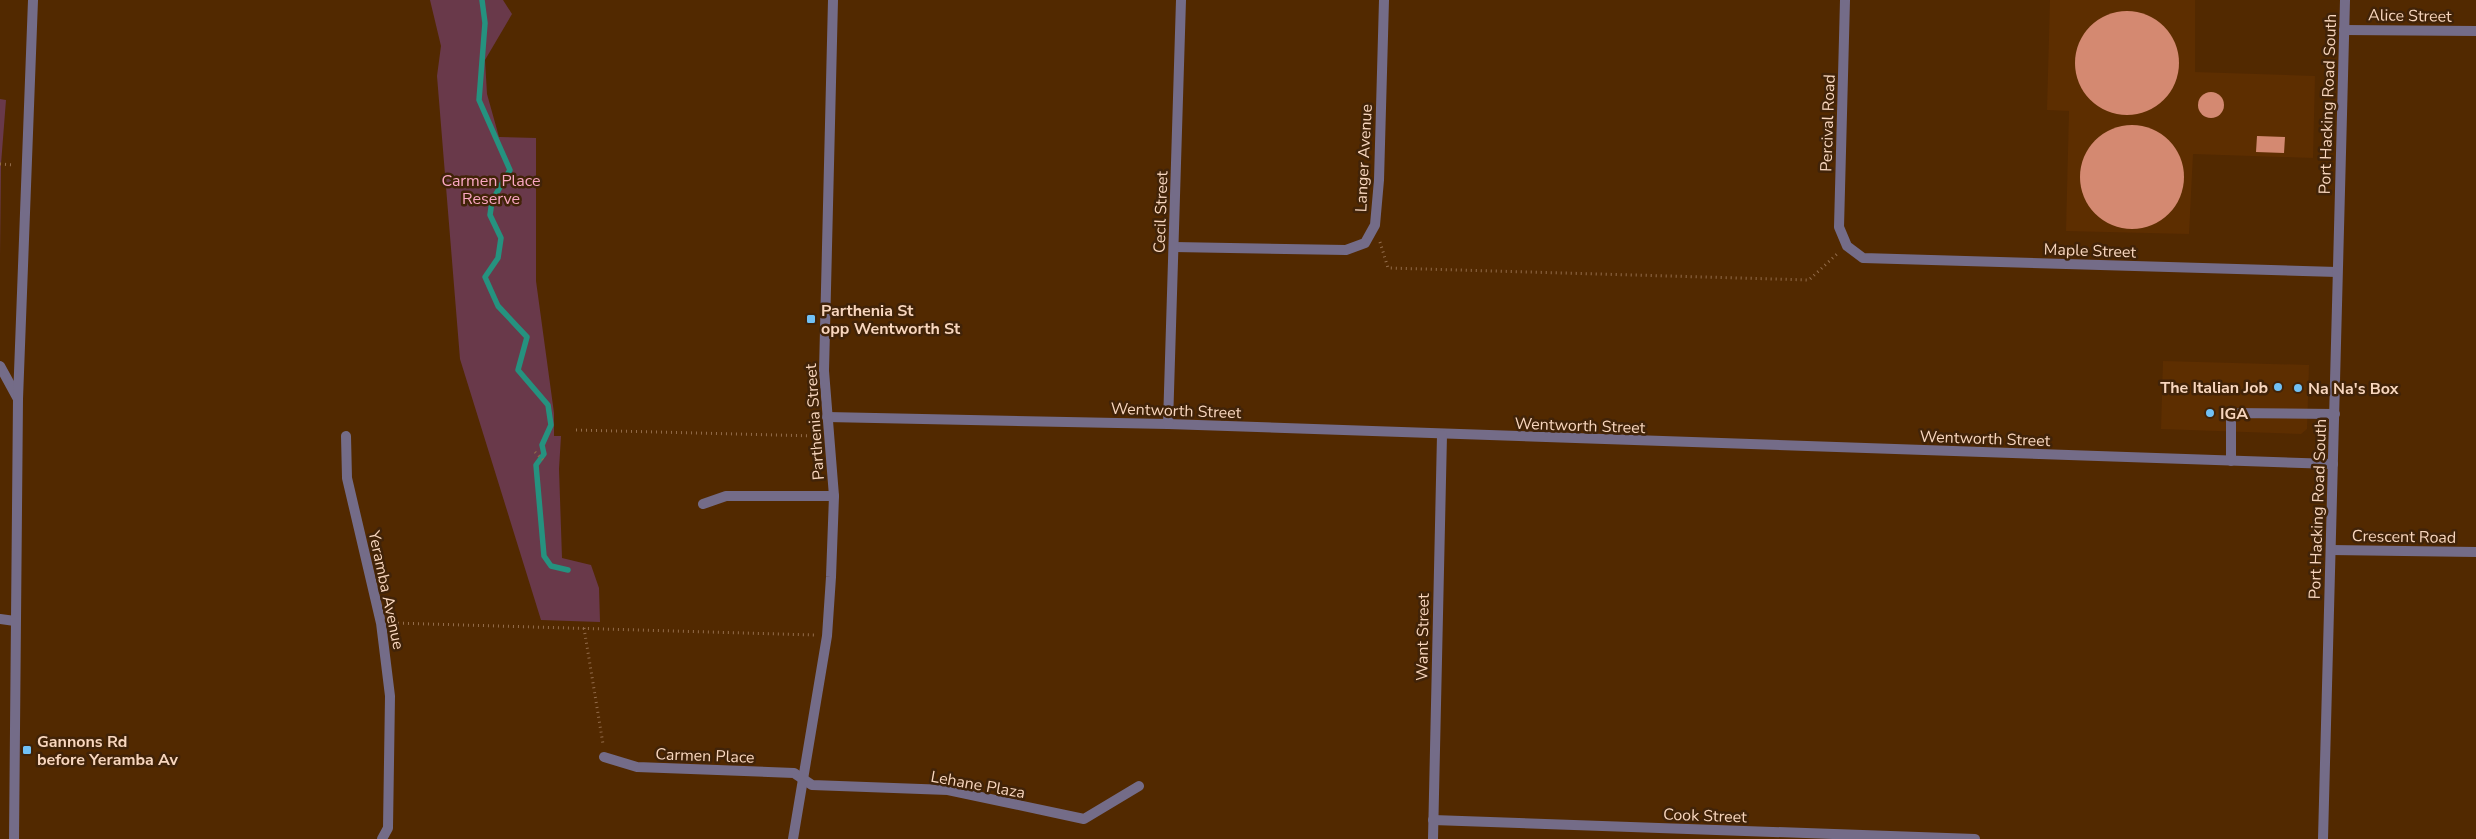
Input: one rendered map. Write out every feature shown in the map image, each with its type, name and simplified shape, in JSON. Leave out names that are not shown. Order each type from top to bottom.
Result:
[{"type":"street","points":[[14,839],[18,400],[33,0]]},
{"type":"street","name":"Parthenia Street","points":[[793,839],[827,636],[834,496],[824,371],[833,0]]},
{"type":"street","name":"Cecil Street","points":[[1168,424],[1181,0]]},
{"type":"street","name":"Langer Avenue","points":[[1174,247],[1346,250],[1365,243],[1376,224],[1384,0]]},
{"type":"street","name":"Percival Road","points":[[1845,0],[1839,227],[1847,246]]},
{"type":"street","name":"Port Hacking Road South","points":[[2323,839],[2345,0]]},
{"type":"street","name":"Alice Street","points":[[2344,30],[2476,31]]},
{"type":"street","name":"Maple Street","points":[[1847,246],[1863,258],[2337,272]]},
{"type":"street","points":[[0,366],[18,400]]},
{"type":"street","points":[[2231,461],[2231,413],[2335,414]]},
{"type":"street","name":"Wentworth Street","points":[[827,417],[1168,424],[1442,435],[2333,464]]},
{"type":"street","name":"Want Street","points":[[1433,839],[1442,435]]},
{"type":"street","name":"Yeramba Avenue","points":[[346,436],[347,478],[381,623],[390,696],[388,828],[382,839]]},
{"type":"street","points":[[703,504],[726,496],[834,496]]},
{"type":"street","name":"Crescent Road","points":[[2331,550],[2476,552]]},
{"type":"street","points":[[0,619],[15,621]]},
{"type":"street","name":"Carmen Place","points":[[604,757],[637,767],[794,773],[804,778]]},
{"type":"street","name":"Lehane Plaza","points":[[804,778],[812,785],[948,790],[1084,819],[1139,786]]},
{"type":"street","name":"Cook Street","points":[[1433,820],[1975,839]]},
{"type":"path","points":[[1376,224],[1388,268],[1809,280],[1847,246]]},
{"type":"path","points":[[576,430],[829,436]]},
{"type":"path","points":[[535,452],[545,462]]},
{"type":"path","points":[[381,623],[827,636]]},
{"type":"path","points":[[584,628],[601,727],[604,757]]},
{"type":"shaded area","points":[[2050,0],[2195,0],[2195,72],[2315,76],[2313,158],[2193,154],[2189,234],[2066,231],[2069,111],[2047,110]]},
{"type":"shaded area","points":[[2163,361],[2309,365],[2307,429],[2301,434],[2161,429]]},
{"type":"green space","name":"Carmen Place Reserve","points":[[430,0],[503,0],[512,14],[485,60],[487,94],[499,137],[536,138],[536,281],[554,413],[554,436],[561,436],[559,469],[562,558],[591,565],[599,588],[600,622],[541,620],[460,359],[437,76],[441,46]]},
{"type":"green space","points":[[0,99],[6,100],[1,164],[0,256]]},
{"type":"building","points":[[2127,11],[2147,15],[2164,26],[2175,43],[2179,63],[2175,83],[2164,100],[2147,111],[2127,115],[2107,111],[2090,100],[2079,83],[2075,63],[2079,43],[2090,26],[2107,15]]},
{"type":"building","points":[[2211,92],[2220,96],[2224,105],[2220,114],[2211,118],[2202,114],[2198,105],[2202,96]]},
{"type":"building","points":[[2132,125],[2152,129],[2161,133],[2169,140],[2176,148],[2180,157],[2184,177],[2180,197],[2176,206],[2169,214],[2161,221],[2152,225],[2132,229],[2112,225],[2103,221],[2095,214],[2088,206],[2084,197],[2080,177],[2084,157],[2088,148],[2095,140],[2103,133],[2112,129]]},
{"type":"building","points":[[2257,136],[2285,137],[2284,153],[2256,152]]},
{"type":"waterway","points":[[482,0],[485,23],[479,100],[510,170],[492,201],[490,215],[501,238],[498,258],[485,277],[498,306],[527,337],[518,370],[548,405],[551,425],[542,445],[544,454],[536,465],[544,556],[551,566],[568,570]]},
{"type":"place","name":"Parthenia St opp Wentworth St","points":[[811,319]]},
{"type":"place","name":"The Italian Job","points":[[2278,387]]},
{"type":"place","name":"Na Na's Box","points":[[2298,388]]},
{"type":"place","name":"IGA","points":[[2210,413]]},
{"type":"place","name":"Gannons Rd before Yeramba Av","points":[[27,750]]}]
